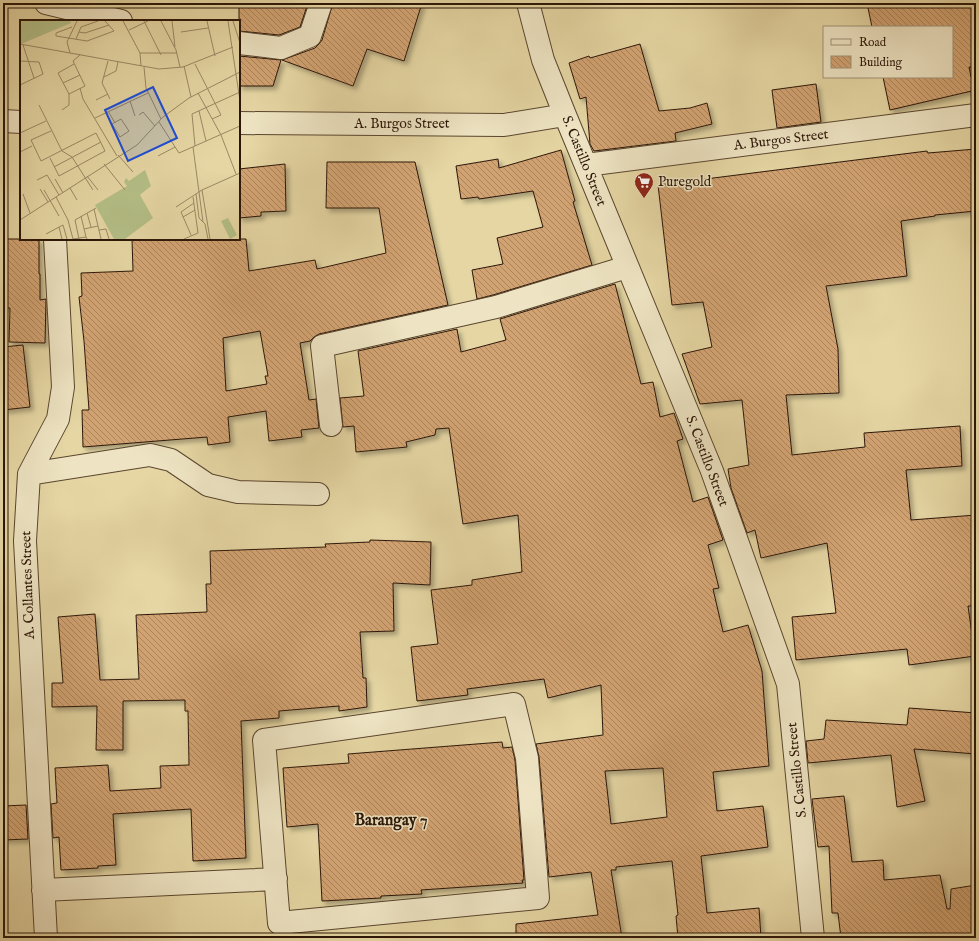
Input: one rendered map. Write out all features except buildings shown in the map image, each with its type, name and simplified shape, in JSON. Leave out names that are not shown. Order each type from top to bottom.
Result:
[{"type":"street","points":[[240,43],[281,48],[310,36],[321,3]]},
{"type":"street","name":"S. Castillo Street","points":[[528,3],[543,60],[712,471],[788,684],[813,938]]},
{"type":"street","points":[[52,4],[74,16],[112,20]]},
{"type":"street","name":"A. Burgos Street","points":[[240,123],[504,125],[565,114]]},
{"type":"street","name":"A. Burgos Street","points":[[586,165],[976,115]]},
{"type":"street","points":[[3,121],[20,122]]},
{"type":"street","name":"A. Collantes Street","points":[[46,938],[24,541],[29,474],[58,419],[64,387],[55,240]]},
{"type":"street","points":[[331,425],[322,346],[496,307],[627,267]]},
{"type":"street","points":[[29,474],[150,455],[171,460],[208,485],[238,492],[318,494]]},
{"type":"street","points":[[514,704],[527,758],[538,898],[280,923],[276,879],[264,740],[514,704]]},
{"type":"street","points":[[43,890],[276,879]]},
{"type":"place","name":"Puregold","points":[[644,199]]},
{"type":"district","name":"Barangay 7","points":[[391,821]]}]
